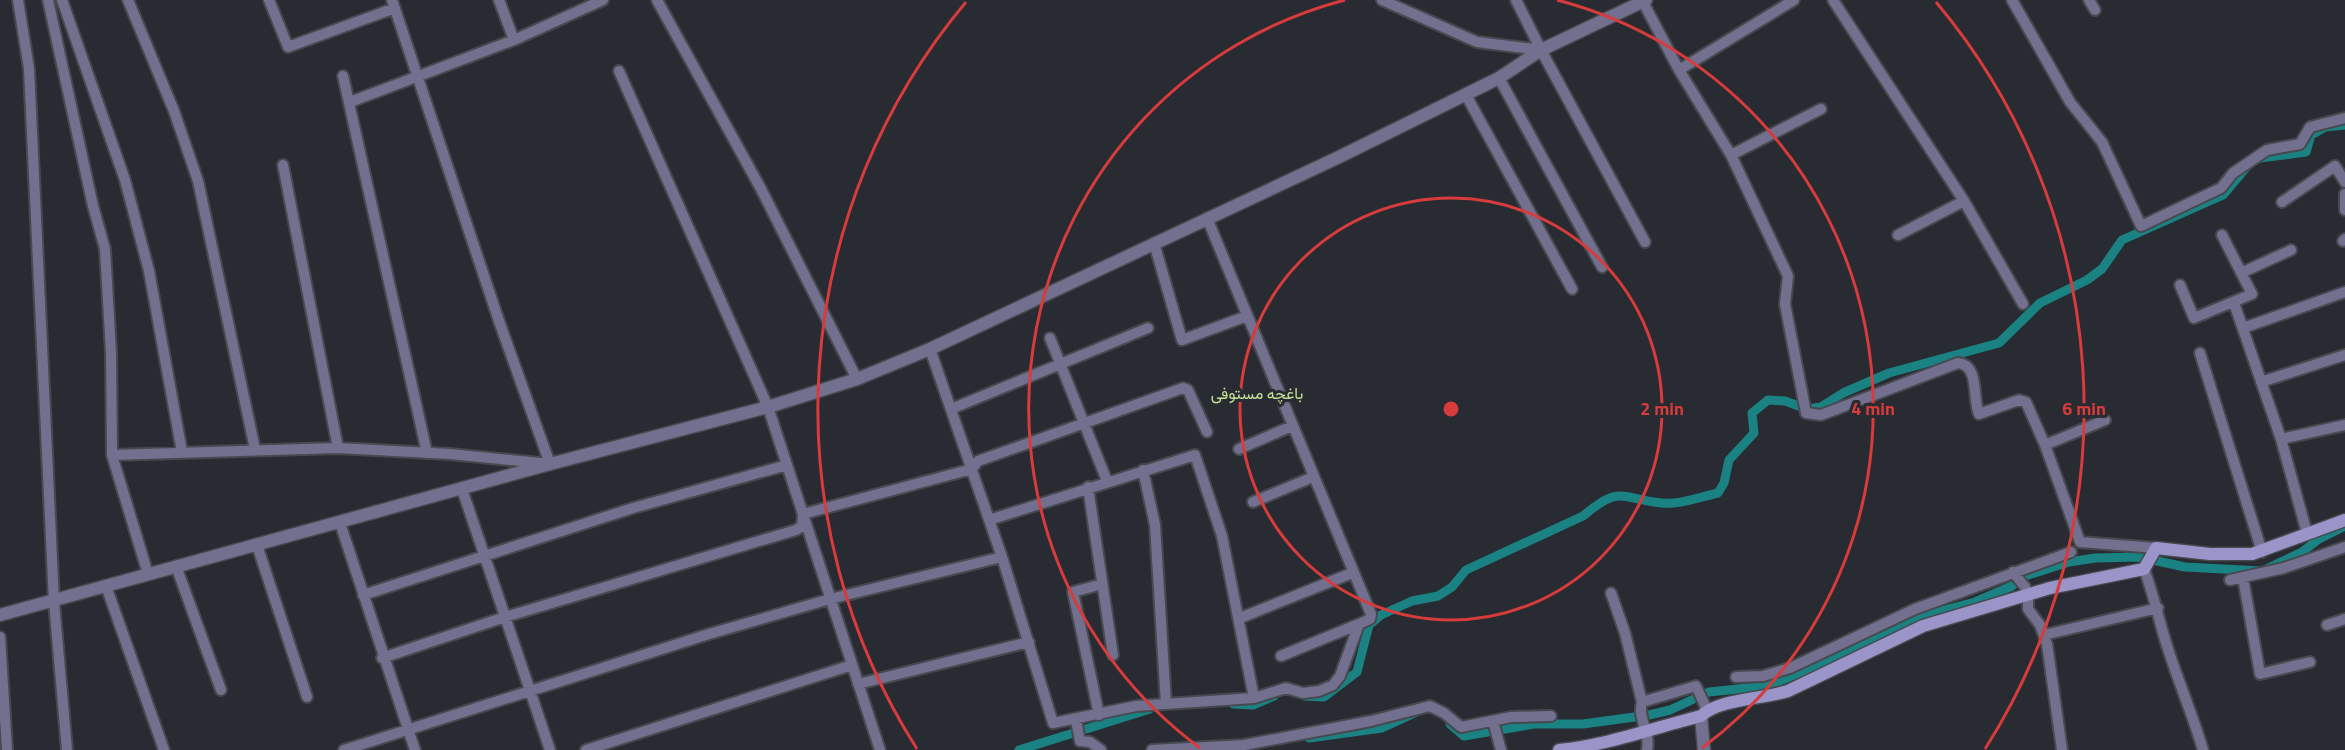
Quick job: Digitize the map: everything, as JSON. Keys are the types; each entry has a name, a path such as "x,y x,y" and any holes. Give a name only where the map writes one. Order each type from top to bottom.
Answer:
{"main road":[{"path":"1559,750 1616,741 1645,726 1788,691 1922,623 2026,591 2150,559 2262,552 2345,520"}],"street":[{"path":"18,0 29,69 54,602 67,750"},
{"path":"48,0 93,206 103,237 111,352 112,455 148,574"},
{"path":"62,0 125,180 146,259 182,452"},
{"path":"128,0 174,111 198,181 255,449"},
{"path":"269,0 288,47 394,4 420,77 480,266 550,464"},
{"path":"499,0 514,40"},
{"path":"350,102 514,40 603,0"},
{"path":"657,0 760,187 857,379"},
{"path":"1382,0 1477,42 1541,50"},
{"path":"1516,0 1645,242"},
{"path":"1679,70 1794,0"},
{"path":"1833,0 1964,201 2023,304"},
{"path":"2012,0 2070,102 2102,142 2141,226 2221,188 2233,173 2267,150 2300,144 2310,127 2345,118"},
{"path":"0,615 550,464 768,408 857,379 930,349 1337,158 1499,78 1541,50 1645,1 1679,70 1731,155 1788,276 1785,304 1806,413 1821,415 1958,363 1964,364 1972,372 1979,414 2022,399 2045,445 2080,543 2150,559 2158,609 2168,648 2190,706 2203,750"},
{"path":"619,71 768,408 880,750"},
{"path":"344,76 427,453"},
{"path":"1499,78 1602,267"},
{"path":"1466,95 1572,289"},
{"path":"1731,155 1821,109"},
{"path":"283,165 338,448"},
{"path":"2282,202 2335,166 2345,182"},
{"path":"2345,194 2345,210"},
{"path":"1898,235 1964,201"},
{"path":"1207,218 1372,617 1281,656"},
{"path":"2180,285 2194,318 2252,294 2222,235"},
{"path":"1154,243 1182,340 1247,316"},
{"path":"2241,273 2291,250"},
{"path":"2243,328 2345,292"},
{"path":"2234,303 2281,439 2307,533"},
{"path":"951,409 1148,328"},
{"path":"1050,338 1107,481"},
{"path":"930,349 990,519 1053,723 1136,706 1254,698 1273,690 1286,688 1303,693 1319,691 1333,685 1346,663 1359,624"},
{"path":"2200,353 2262,552"},
{"path":"2261,382 2345,356"},
{"path":"803,514 972,469 978,461 1186,387 1207,432"},
{"path":"2045,445 2105,420"},
{"path":"2281,439 2345,425"},
{"path":"1239,450 1292,426"},
{"path":"112,455 338,448 550,464"},
{"path":"990,519 1195,455 1222,536 1254,698"},
{"path":"363,595 633,508 787,465"},
{"path":"1143,470 1155,525 1166,704"},
{"path":"1253,502 1313,477"},
{"path":"1088,487 1113,655"},
{"path":"462,489 550,750"},
{"path":"382,658 505,617 796,530 802,526 803,514"},
{"path":"340,522 382,658 415,750"},
{"path":"257,545 307,697"},
{"path":"2230,580 2284,568 2345,547"},
{"path":"1736,677 1763,676 1790,668 1915,609 2071,552"},
{"path":"344,750 709,634 831,599 1002,557"},
{"path":"176,566 221,690"},
{"path":"1240,618 1352,573"},
{"path":"2014,574 2026,591 2028,609 2047,644 2062,750"},
{"path":"2244,578 2260,674 2310,662"},
{"path":"1099,715 1072,592 1102,584"},
{"path":"106,586 164,750"},
{"path":"1611,593 1625,633 1645,726 1647,750"},
{"path":"1915,609 1922,623"},
{"path":"2044,635 2158,609"},
{"path":"2327,625 2345,619"},
{"path":"0,637 7,750"},
{"path":"858,684 1029,642"},
{"path":"586,750 852,665"},
{"path":"1641,705 1696,686 1704,710 1704,750"},
{"path":"1152,750 1244,745 1371,721 1430,706 1444,713 1461,727 1511,717 1551,716"},
{"path":"1076,720 1080,741 1090,742 1101,750"},
{"path":"1493,721 1500,745"}],"waterway":[{"path":"1305,696 1324,697 1357,672 1369,625 1381,615 1412,601 1438,596 1452,587 1466,570 1583,516 1605,500 1620,496 1668,503 1718,493 1724,483 1729,460 1754,433 1752,413 1768,400 1785,401 1807,409 1821,407 1843,393 1889,373 1999,343 2040,303 2087,280 2102,269 2122,240 2223,195 2249,164 2260,158 2306,152 2311,135 2325,127 2345,125"},
{"path":"1450,724 1464,736 1534,724 1583,724 1649,715 1670,710 1709,692 1767,686 1821,664 1911,619 1975,602 2012,586 2025,576 2069,562 2095,558 2139,557 2185,567 2262,571 2302,552 2319,539 2345,526"},
{"path":"1233,704 1253,705 1274,696"},
{"path":"1019,750 1150,709"},
{"path":"1309,738 1382,728 1417,712"}],"district":[{"name":"باغچه مستوفی","path":"1257,393"}]}
